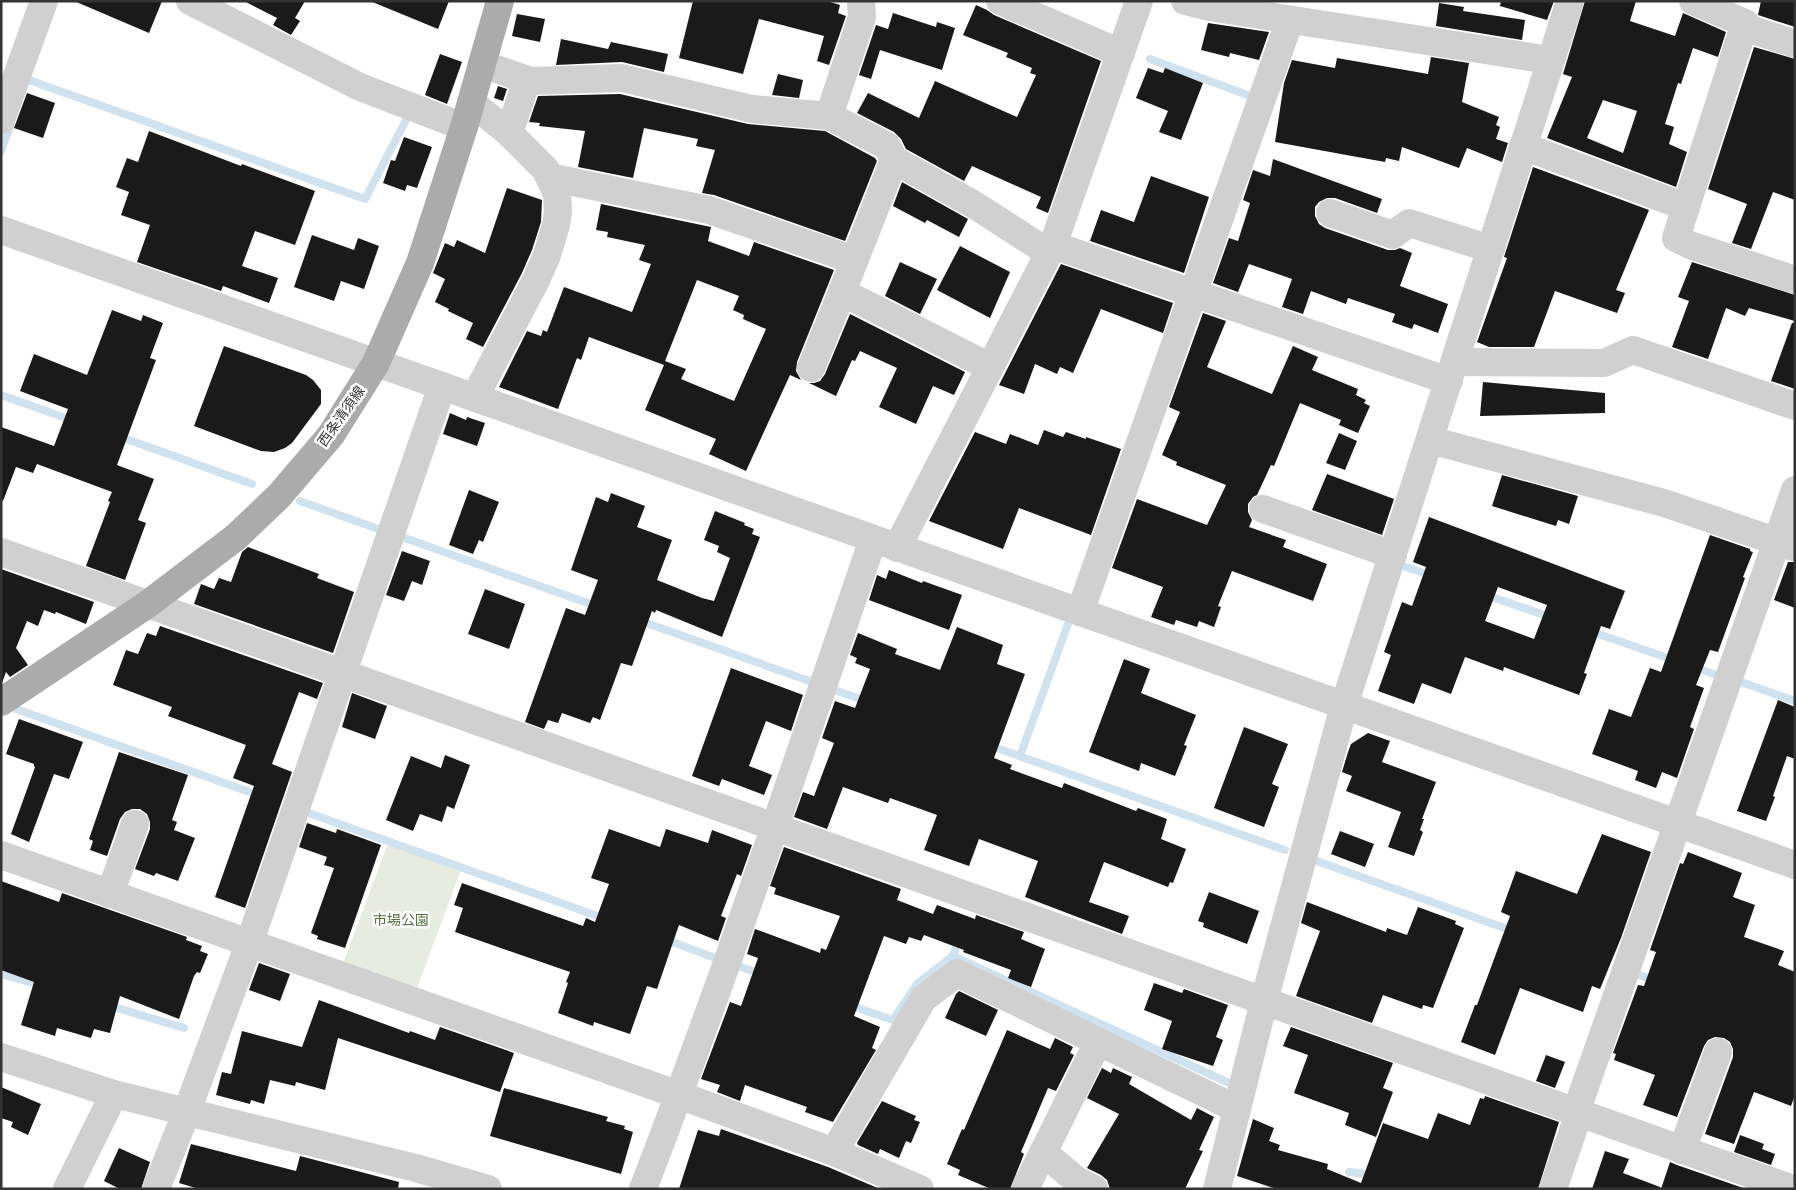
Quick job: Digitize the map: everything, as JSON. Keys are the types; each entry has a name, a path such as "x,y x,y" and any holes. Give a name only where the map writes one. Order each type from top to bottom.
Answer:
{"main road":[{"name":"西条清須線","path":"1,702 148,604 236,536 279,496 331,435 376,363 420,263 468,114 500,1"}],"street":[{"path":"1,120 44,1"},
{"path":"829,116 862,17 861,1"},
{"path":"1000,1 1121,52"},
{"path":"643,1189 679,1096 775,827 885,543 990,367 1051,249 1139,1"},
{"path":"1185,1 1209,7 1550,60"},
{"path":"1217,1189 1264,1001 1344,706 1570,1"},
{"path":"1693,1 1745,23 1676,238 1690,245 1795,280"},
{"path":"204,5 360,87 468,114 509,133 546,170 556,194 558,211 547,255 475,398"},
{"path":"1080,612 1290,20"},
{"path":"1744,27 1795,44"},
{"path":"482,64 528,80 622,78 752,108 829,116 887,146 894,160 1051,249 1452,372 1604,364 1633,350 1795,406"},
{"path":"509,133 528,80"},
{"path":"1523,146 1686,207"},
{"path":"811,368 894,160"},
{"path":"549,177 708,210 854,260"},
{"path":"1330,213 1393,235 1408,223 1491,249"},
{"path":"1,230 1795,865"},
{"path":"842,292 990,367"},
{"path":"156,1189 249,944 442,386"},
{"path":"1430,440 1664,503 1786,544"},
{"path":"1553,1189 1678,824 1786,544 1795,490"},
{"path":"1263,508 1393,555"},
{"path":"1,552 1793,1189"},
{"path":"110,894 135,824"},
{"path":"1,855 834,1152 920,1189"},
{"path":"834,1152 922,999 957,973 1237,1109"},
{"path":"1025,1189 1098,1042"},
{"path":"1682,1150 1718,1052"},
{"path":"1,1057 114,1094 187,1111 413,1178 488,1189"},
{"path":"68,1189 114,1094"},
{"path":"1043,1152 1076,1180 1094,1189"}],"green space":[{"name":"市場公園","path":"388,843 461,870 414,996 341,969"}],"building":[{"path":"74,1 162,1 149,33"},
{"path":"244,1 305,1 295,18 300,21 291,35 273,25 277,18"},
{"path":"370,1 449,1 438,29"},
{"path":"693,1 827,1 840,5 838,13 846,16 829,65 817,61 824,36 759,19 743,74 679,58"},
{"path":"1501,1 1554,1 1547,20 1500,6"},
{"path":"1585,1 1636,1 1630,21 1675,36 1683,13 1726,32 1718,57 1693,48 1681,84 1678,83 1665,124 1674,127 1669,144 1687,152 1676,187 1547,138 1572,77 1563,74","holes":["1603,100 1637,111 1623,153 1587,138"]},
{"path":"1761,1 1795,1 1795,27 1758,15"},
{"path":"1439,3 1464,7 1463,11 1525,20 1522,40 1436,26"},
{"path":"976,5 994,15 1101,61 1048,213 1036,208 1041,197 972,166 964,181 906,149 901,139 894,132 857,113 868,93 919,118 935,81 1017,117 1036,75 1030,73 1032,68 1006,57 1008,53 963,35"},
{"path":"893,13 936,27 937,22 955,28 942,70 880,50 871,79 859,75 876,25 888,29"},
{"path":"517,14 545,19 540,42 512,36"},
{"path":"1208,23 1269,32 1259,60 1230,53 1229,57 1201,50"},
{"path":"561,39 608,49 611,42 668,54 664,72 622,62 556,65"},
{"path":"1754,47 1795,59 1795,200 1773,192 1751,249 1732,243 1747,204 1708,189"},
{"path":"440,54 462,62 447,104 425,95"},
{"path":"1431,57 1469,63 1462,102 1499,117 1496,125 1500,127 1496,139 1508,143 1502,162 1467,148 1459,168 1402,147 1399,161 1386,158 1385,162 1275,142 1284,83 1292,60 1335,68 1337,58 1428,74"},
{"path":"1148,68 1163,73 1165,68 1203,83 1181,140 1159,132 1168,111 1136,98"},
{"path":"778,74 803,80 799,98 772,95"},
{"path":"498,86 507,89 503,101 494,98"},
{"path":"27,93 55,103 43,138 14,128"},
{"path":"620,94 748,124 825,131 875,158 877,161 845,241 714,195 702,193 715,150 696,146 698,139 644,128 633,178 578,167 585,131 539,126 540,123 529,122 538,96"},
{"path":"149,131 241,166 242,164 315,191 295,245 255,231 242,266 278,278 269,303 223,286 221,291 137,262 150,225 121,215 129,192 116,187 127,158 138,162"},
{"path":"404,137 432,147 417,188 407,185 405,191 383,183 391,160 395,161"},
{"path":"1273,159 1382,199 1377,213 1335,198 1327,198 1319,202 1315,207 1315,216 1319,224 1325,228 1388,250 1400,248 1412,253 1400,286 1448,304 1438,333 1414,324 1412,329 1392,322 1395,314 1348,298 1346,304 1311,291 1303,314 1282,307 1292,279 1249,264 1238,292 1213,283 1229,238 1238,241 1250,203 1243,200 1253,170 1270,176"},
{"path":"1533,167 1649,210 1616,290 1625,293 1617,313 1555,291 1534,347 1489,347 1477,342 1507,258 1504,257"},
{"path":"1151,176 1209,197 1184,273 1090,241 1101,210 1134,222"},
{"path":"902,182 968,219 959,237 927,220 925,223 893,206"},
{"path":"507,188 542,200 541,222 522,273 483,347 466,339 473,323 448,311 449,309 435,302 445,279 433,273 445,243 454,247 457,240 485,253"},
{"path":"601,204 711,227 708,241 749,256 754,242 834,270 797,362 796,371 801,380 790,375 746,471 709,454 716,439 645,410 664,365 589,337 581,360 577,358 558,409 499,387 527,331 541,336 543,330 547,332 564,287 632,312 651,264 639,260 645,245 607,237 608,232 596,230","holes":["697,280 739,296 733,310 744,315 743,319 766,329 734,401 681,379 686,369 665,361"]},
{"path":"312,235 354,250 358,238 379,246 364,289 341,281 334,301 294,287"},
{"path":"960,246 1010,272 990,318 937,290"},
{"path":"900,262 937,279 920,314 885,296"},
{"path":"1692,262 1795,295 1795,321 1749,308 1745,316 1726,308 1708,359 1672,347 1689,301 1678,297"},
{"path":"1061,264 1173,303 1163,333 1101,309 1073,373 1060,367 1057,374 1035,364 1024,394 999,385"},
{"path":"112,310 141,321 143,315 163,323 150,358 156,360 117,465 154,479 138,520 146,523 125,580 86,566 112,492 37,464 33,473 16,467 3,501 1,500 1,427 54,446 68,409 20,391 34,354 87,375"},
{"path":"1203,313 1226,321 1207,367 1272,394 1293,346 1318,357 1312,370 1358,389 1356,395 1366,400 1364,403 1370,406 1358,433 1339,425 1341,420 1300,403 1274,466 1271,465 1257,495 1248,504 1248,512 1252,520 1249,527 1286,540 1283,547 1327,564 1313,601 1232,571 1218,606 1221,607 1214,627 1199,621 1197,627 1176,620 1174,625 1151,617 1163,587 1112,568 1137,499 1207,525 1226,485 1176,465 1177,462 1162,455 1180,412 1169,407"},
{"path":"850,314 965,372 954,395 933,386 916,424 879,407 897,368 860,351 855,361 852,360 836,396 809,383 820,381 825,374"},
{"path":"1792,323 1795,323 1795,389 1771,381"},
{"path":"224,346 306,375 321,390 321,404 292,443 285,448 274,452 261,451 194,426"},
{"path":"1483,382 1605,393 1605,413 1480,416"},
{"path":"450,413 466,420 467,417 485,423 477,446 443,434"},
{"path":"1044,430 1063,437 1066,432 1121,449 1091,535 1019,508 1003,549 929,521 975,432 1006,444 1010,434 1038,445"},
{"path":"1339,433 1357,441 1345,470 1326,463"},
{"path":"1327,474 1394,499 1382,535 1312,510"},
{"path":"1502,475 1578,496 1569,524 1558,520 1556,526 1492,506"},
{"path":"469,490 499,502 483,542 479,540 473,554 449,545"},
{"path":"611,493 645,506 637,527 672,540 657,580 702,598 714,601 730,558 717,552 719,546 704,540 715,511 745,523 744,525 754,529 752,534 760,537 722,637 656,610 655,613 652,611 632,666 621,663 600,720 593,717 590,723 562,713 558,723 548,720 544,729 525,722 566,608 585,615 598,580 571,570 596,497 608,502"},
{"path":"1429,517 1625,591 1610,629 1601,626 1584,673 1587,674 1579,695 1504,667 1503,671 1465,657 1451,694 1422,683 1414,704 1378,691 1391,655 1384,652 1402,602 1412,606 1426,567 1413,562","holes":["1498,587 1547,605 1534,639 1485,621"]},
{"path":"1710,535 1750,549 1753,552 1718,652 1710,650 1696,685 1704,688 1690,727 1694,729 1677,778 1662,772 1656,788 1635,780 1638,771 1592,754 1609,709 1631,717 1650,668 1661,672"},
{"path":"248,547 319,574 317,578 354,592 333,653 194,604 201,584 214,589 219,578 231,582 242,552"},
{"path":"402,551 430,561 422,585 412,581 404,601 386,595"},
{"path":"1788,562 1795,562 1795,608 1774,600"},
{"path":"1,569 94,602 86,624 56,612 55,614 44,610 38,626 27,621 16,648 28,665 10,677 6,672 2,683"},
{"path":"889,570 922,583 923,581 962,595 949,630 869,600 877,575 886,579"},
{"path":"485,589 525,604 509,649 468,634"},
{"path":"160,626 323,683 317,699 299,692 272,764 292,772 245,908 215,897 254,786 233,778 246,745 168,716 172,707 113,685 126,650 138,654 147,633 156,636"},
{"path":"957,627 1003,645 997,664 1025,674 994,758 1012,765 1010,769 1062,788 1064,783 1136,811 1138,808 1167,819 1161,839 1186,849 1173,883 1170,882 1168,887 1104,862 1089,902 1129,916 1122,934 1025,897 1038,861 979,839 969,866 924,850 937,815 890,798 888,803 843,787 827,829 794,817 803,792 814,796 834,743 822,738 835,701 855,708 870,669 855,663 857,658 850,655 858,633 897,649 895,654 940,670"},
{"path":"1124,659 1150,669 1141,693 1196,715 1184,745 1187,746 1175,776 1141,763 1139,771 1089,752"},
{"path":"731,668 803,695 791,731 766,721 749,766 772,775 764,795 722,779 719,786 692,776"},
{"path":"352,693 387,706 375,739 342,727"},
{"path":"1778,700 1795,707 1795,759 1787,756 1766,821 1737,811"},
{"path":"19,719 83,742 69,779 54,774 29,842 11,834 35,767 34,764 6,754"},
{"path":"1244,727 1288,744 1272,784 1279,787 1264,827 1214,808"},
{"path":"1368,733 1390,741 1382,762 1436,782 1422,819 1424,819 1420,830 1423,832 1414,856 1388,847 1401,812 1346,791 1352,776 1342,772 1351,744"},
{"path":"119,752 188,775 172,820 177,822 174,830 195,838 178,881 156,873 154,876 135,869 150,829 147,814 140,809 132,809 125,812 120,819 107,856 90,850 93,841 89,839"},
{"path":"445,755 470,765 454,809 447,806 442,822 420,814 413,831 386,820 411,756 441,768"},
{"path":"307,823 336,833 337,829 381,845 345,948 317,939 318,936 311,933 334,868 324,865 327,857 299,847"},
{"path":"609,829 660,847 666,829 708,843 712,830 752,845 741,876 737,874 721,916 726,918 718,941 679,925 657,989 647,986 630,1034 594,1022 593,1026 558,1013 570,972 455,932 463,908 454,905 462,883 583,926 586,918 595,922 609,884 591,878"},
{"path":"1340,831 1374,844 1365,867 1331,854"},
{"path":"1602,834 1651,852 1621,938 1600,989 1592,986 1583,1012 1520,988 1495,1055 1461,1042 1475,1005 1477,1005 1510,916 1501,912 1516,871 1577,894"},
{"path":"784,847 901,889 897,900 933,914 937,905 975,919 976,915 1024,932 1021,939 1045,949 1031,987 1008,978 1011,970 924,935 921,941 909,937 906,944 884,936 854,1016 880,1027 872,1048 876,1050 833,1122 805,1112 807,1107 745,1085 740,1101 717,1092 720,1085 701,1079 730,1002 741,1006 758,958 747,954 755,929 820,953 821,948 826,950 840,916 774,894 776,888 770,886"},
{"path":"1688,852 1742,873 1733,897 1755,905 1744,937 1784,951 1778,965 1795,972 1795,1095 1791,1106 1754,1092 1734,1144 1705,1134 1733,1057 1733,1049 1730,1042 1724,1038 1715,1037 1708,1040 1677,1117 1643,1105 1655,1075 1614,1060 1616,1054 1613,1053 1638,985 1644,986 1656,952 1650,950 1680,863 1683,864"},
{"path":"1,881 59,902 62,893 187,937 186,940 202,946 200,951 208,954 200,973 197,972 194,976 179,1019 120,996 110,1033 94,1029 91,1038 57,1028 55,1036 21,1025 34,982 1,970"},
{"path":"1209,892 1259,911 1247,944 1203,927 1204,923 1198,921"},
{"path":"1307,902 1386,932 1387,928 1407,935 1418,907 1456,921 1455,924 1464,928 1433,1008 1423,1005 1422,1009 1383,995 1372,1023 1296,996 1320,931 1301,923"},
{"path":"259,963 290,974 280,1001 249,990"},
{"path":"1154,983 1182,993 1184,989 1228,1005 1216,1037 1223,1040 1213,1066 1162,1049 1172,1021 1144,1010"},
{"path":"959,991 998,1010 986,1036 945,1018"},
{"path":"319,1000 409,1033 410,1031 435,1040 440,1027 514,1053 500,1092 338,1038 325,1090 296,1082 295,1086 270,1080 264,1104 251,1100 250,1104 216,1095 222,1072 231,1074 242,1031 302,1047"},
{"path":"1291,1027 1393,1063 1383,1088 1393,1092 1376,1137 1345,1125 1349,1113 1294,1093 1308,1055 1283,1046"},
{"path":"1007,1030 1050,1049 1055,1038 1073,1047 1070,1053 1074,1055 1056,1091 1048,1088 1021,1152 1024,1154 1010,1189 991,1189 958,1175 960,1170 947,1164 962,1129 964,1130"},
{"path":"1546,1055 1565,1062 1555,1088 1536,1081"},
{"path":"1102,1068 1111,1073 1113,1068 1132,1077 1129,1084 1191,1120 1197,1108 1214,1117 1199,1150 1203,1151 1185,1189 1110,1189 1107,1180 1087,1168 1119,1114 1087,1098"},
{"path":"1,1087 41,1104 28,1135 11,1127 13,1122 1,1118"},
{"path":"504,1088 608,1117 606,1121 625,1126 624,1129 633,1132 621,1174 490,1136"},
{"path":"1485,1096 1559,1122 1538,1189 1277,1189 1237,1176 1253,1119 1274,1128 1269,1141 1280,1145 1278,1150 1328,1164 1327,1169 1361,1183 1383,1123 1428,1139 1438,1113 1470,1125 1480,1098 1484,1099"},
{"path":"882,1101 916,1116 914,1120 920,1122 911,1143 906,1141 899,1158 880,1149 878,1154 857,1143"},
{"path":"721,1129 828,1167 880,1189 679,1189 698,1130 719,1136"},
{"path":"1740,1135 1764,1144 1762,1149 1775,1154 1771,1165 1734,1152"},
{"path":"191,1144 296,1171 300,1156 399,1182 398,1189 199,1189 179,1183"},
{"path":"119,1148 150,1162 141,1189 120,1189 104,1181"},
{"path":"1605,1151 1629,1159 1623,1173 1660,1187 1660,1189 1592,1189"},
{"path":"1670,1162 1677,1165 1746,1189 1661,1189"}],"waterway":[{"path":"1150,59 1253,97 1252,101"},
{"path":"23,78 365,199 406,120"},
{"path":"1,151 11,124"},
{"path":"1,395 74,421"},
{"path":"118,436 252,484"},
{"path":"300,501 384,531"},
{"path":"399,536 599,607"},
{"path":"1406,567 1433,576"},
{"path":"1486,595 1553,618"},
{"path":"638,620 815,683"},
{"path":"1020,756 1068,624"},
{"path":"1590,631 1676,661"},
{"path":"1694,667 1719,676"},
{"path":"1741,682 1795,701"},
{"path":"829,688 866,701"},
{"path":"16,709 261,796"},
{"path":"988,745 1285,850"},
{"path":"303,811 606,919"},
{"path":"1311,859 1513,931"},
{"path":"959,938 953,956 1227,1082"},
{"path":"664,939 718,959"},
{"path":"849,1005 893,1020 917,984 953,956"},
{"path":"736,965 763,975"},
{"path":"1632,978 1634,973 1656,981"},
{"path":"1,974 43,986"},
{"path":"107,1005 184,1028"},
{"path":"1349,1172 1372,1175"}]}
